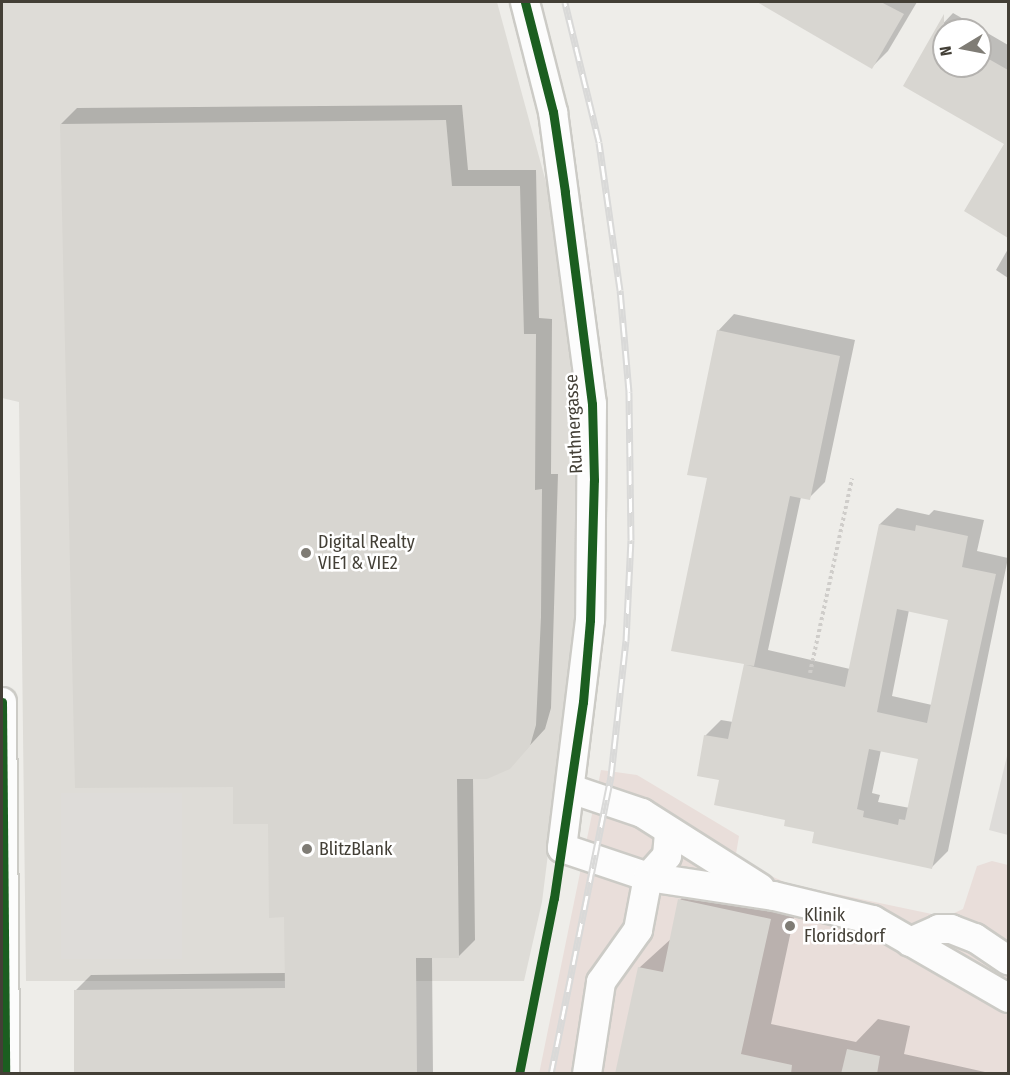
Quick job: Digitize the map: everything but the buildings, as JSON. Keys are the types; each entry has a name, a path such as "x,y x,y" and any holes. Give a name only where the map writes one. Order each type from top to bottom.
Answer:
{"street":[{"name":"Ruthnergasse","path":"525,2 553,112 592,405 590,620 562,848 648,877"},
{"path":"2,702 5,1074"},
{"path":"571,789 642,813 774,896"},
{"path":"587,1074 601,982 638,930 648,877 667,856 669,831"},
{"path":"648,877 774,896 873,920 1008,998"},
{"path":"910,942 939,929 951,929 975,938 1008,960"}],"path":[{"path":"810,673 852,477"}],"shaded area":[{"name":"Digital Realty VIE1 & VIE2","path":"2,2 497,2 547,186 576,408 577,621 542,902 524,981 26,981 19,402 2,398"},
{"path":"2,139 9,139 10,190 2,191"},
{"path":"1008,752 1008,835 989,830"},
{"name":"Klinik Floridsdorf","path":"601,770 637,775 739,836 735,860 789,884 946,917 963,909 977,866 992,861 1008,865 1008,1073 539,1074"},
{"path":"61,793 182,793 182,959 61,959"}],"railway":[{"path":"551,1074 611,776 626,641 631,540 629,392 620,290 599,142 565,2"}],"cycle path":[{"path":"519,1074 554,898 583,702 590,620 594,480 592,404 565,192 553,112 525,2"},
{"path":"2,702 5,1074"}],"place":[{"name":"Digital Realty VIE1 & VIE2","path":"306,553"},
{"name":"BlitzBlank","path":"307,849"},
{"name":"Klinik Floridsdorf","path":"790,926"}]}
